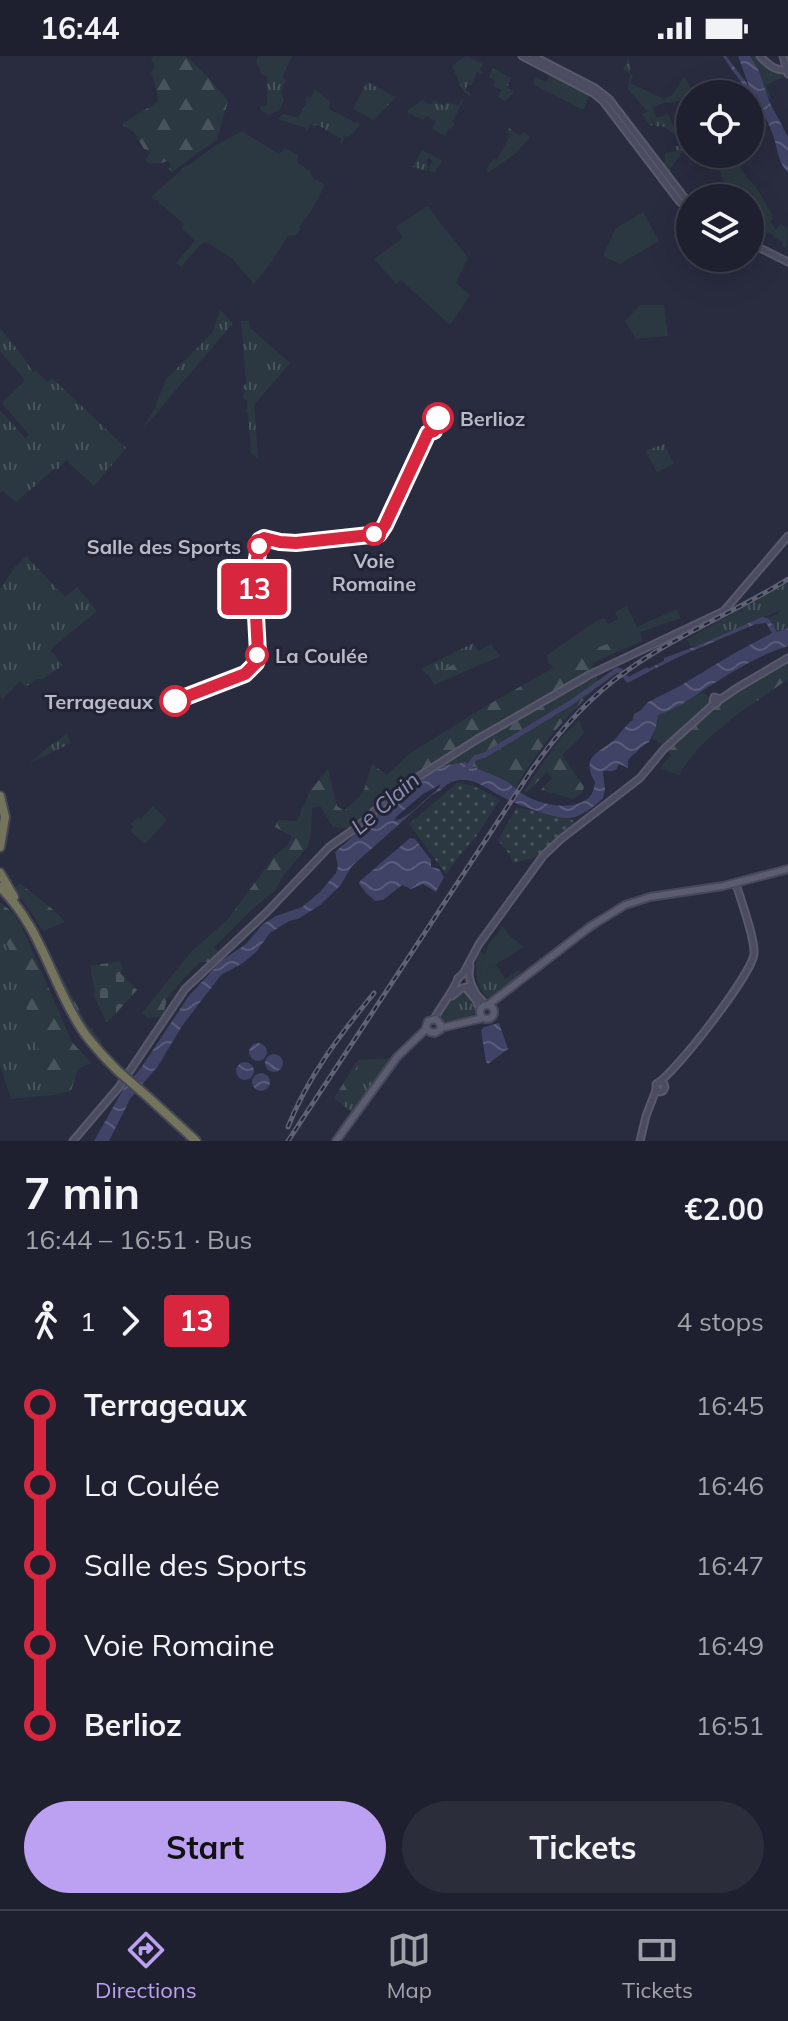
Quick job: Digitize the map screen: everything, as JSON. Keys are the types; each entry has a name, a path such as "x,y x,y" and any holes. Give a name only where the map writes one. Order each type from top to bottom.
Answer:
{"highway":[{"path":"0,847 5,817 4,796"},
{"path":"0,873 37,935 79,1025 117,1072"},
{"path":"0,890 21,911 37,935"},
{"path":"0,890 20,914 76,1028 89,1045 193,1141"}],"main road":[{"path":"522,56 606,97 676,190"},
{"path":"533,56 594,92 608,105 676,197"},
{"path":"760,56 781,71 788,71 786,58"},
{"path":"764,250 788,262"},
{"path":"73,1141 119,1087 191,983 267,912 332,845 407,784 476,740 589,675 721,614 788,536"},
{"path":"428,1030 437,1033 442,1003 464,986 474,954 521,885 551,848 640,778 664,749 716,700 788,658"},
{"path":"485,1010 602,918 634,902 661,894 735,886 788,871"},
{"path":"338,1141 402,1055 428,1030 428,1021 460,1022 485,1010 619,912 651,900 735,886 788,871"},
{"path":"640,1141 646,1116 657,1092 664,1090 663,1084 670,1073 700,1038 752,961 753,944 735,886"},
{"path":"466,975 458,978 476,994 485,1010"}],"green space":[{"path":"186,56 228,101 217,140 172,172 169,161 154,164 145,161 151,151 144,149 134,132 123,123 158,102 151,72 155,67 151,58"},
{"path":"258,56 292,56 282,78 286,80 281,92 284,100 279,110 268,115 260,109 260,106 267,105 267,76 262,75 256,62"},
{"path":"466,56 483,64 479,70 482,74 477,72 465,90 470,97 464,92 452,66"},
{"path":"750,56 758,56 785,76 766,85 771,98 768,99 759,71"},
{"path":"629,57 630,74 623,69"},
{"path":"492,68 511,78 507,88 514,92 505,101 498,97 502,90 493,86 495,81 489,77"},
{"path":"551,73 590,94 583,110 533,84 536,77 546,82"},
{"path":"630,74 633,76 630,83 664,99 665,102 652,108 657,118 668,114 676,138 661,125 656,127 649,112 651,127 642,114 648,112 628,89"},
{"path":"367,82 396,97 374,120 353,109"},
{"path":"315,89 330,102 329,109 360,125 349,137 345,136 342,144 342,139 316,124 314,128 311,123 306,132 306,128 278,119 283,114 298,118 307,96 311,98"},
{"path":"676,89 676,102 665,102 664,99"},
{"path":"462,99 452,122 455,124 445,136 432,129 436,121 426,116 423,120 409,115 407,111 422,100 431,105 434,100 444,106 447,102 458,106"},
{"path":"509,128 520,136 524,132 530,137 515,154 489,172 489,163 497,160 511,134 507,132"},
{"path":"242,131 279,154 285,148 298,155 297,162 325,185 296,235 288,236 254,284 232,258 206,242 197,242 181,228 184,224 161,204 182,170 216,145"},
{"path":"422,150 442,160 436,173 429,171 433,162 430,158 426,160 427,171 413,167"},
{"path":"676,151 676,161 670,169 673,179 664,167 665,153"},
{"path":"187,165 273,260 254,284 232,258 206,242 181,267 176,263 195,241 188,227 152,196"},
{"path":"718,168 741,168 753,184 725,184"},
{"path":"764,200 772,214 770,221 775,230 780,224 788,228 787,248 764,231"},
{"path":"426,207 468,258 456,283 470,295 450,325 401,280 396,284 374,259 403,238 396,227"},
{"path":"643,212 659,241 620,264 604,257 616,228"},
{"path":"640,305 664,305 668,336 636,339 625,321"},
{"path":"220,310 233,323 142,430 166,379 213,332"},
{"path":"241,321 249,321 249,327 290,363 254,405 258,459 251,452 248,413 245,411 247,401 242,397 246,391 242,388 246,383"},
{"path":"0,328 33,372 36,371 47,382 52,378 126,448 94,486 66,460 16,502 3,491 0,493 0,410 25,438 29,435 2,403 25,380 0,351"},
{"path":"664,444 674,464 657,472 645,451"},
{"path":"26,556 65,597 77,587 97,611 50,650 63,665 26,687 20,681 3,699 0,697 0,589"},
{"path":"788,583 788,628 777,632 768,618 780,610 691,647 687,639"},
{"path":"627,606 637,627 676,609 681,618 601,646 554,668 548,663 547,655 596,621 604,618 608,624 618,619 615,612"},
{"path":"640,632 642,641 592,663 599,685 553,734 515,789 510,783 478,768 450,764 417,783 366,827 348,837 348,828 333,827 320,806 312,808 308,846 275,890 214,947 221,954 208,962 200,962 185,977 167,998 163,1017 148,1018 142,1013 191,952 228,919 276,854 288,845 292,836 275,827 278,820 297,821 310,791 328,769 337,806 344,811 363,793 372,764 387,775 409,754 562,663"},
{"path":"473,643 478,651 430,677 421,669"},
{"path":"491,644 500,656 434,685 430,677"},
{"path":"788,662 788,679 714,733 679,775 660,768 671,755 667,750 727,697"},
{"path":"703,692 711,698 708,707 664,746 652,738 658,715"},
{"path":"579,720 584,733 562,755 584,787 582,793 573,799 541,790 552,778 547,772 527,792 524,791 558,741"},
{"path":"67,734 71,743 29,764 48,747"},
{"path":"457,783 474,786 500,800 446,874 409,824"},
{"path":"153,806 167,820 145,844 130,831 134,827 131,824 138,817 141,819"},
{"path":"517,807 573,820 576,825 534,858 513,863 498,840"},
{"path":"21,884 65,922 43,931 14,887"},
{"path":"0,902 12,912 22,927 72,1042 91,1063 78,1069 71,1091 52,1095 8,946 0,937"},
{"path":"503,926 524,947 482,973 488,945"},
{"path":"0,937 8,946 52,1095 11,1099 0,1065"},
{"path":"45,944 84,1019 101,1041 101,1049 76,1011"},
{"path":"479,951 485,954 481,973 496,965 505,979 519,970 521,975 488,999 480,988 477,976"},
{"path":"120,961 123,968 120,973 137,990 108,1022 93,994 90,966"},
{"path":"462,990 467,991 478,1009 477,1013 455,1021 442,1021 440,1017 447,1005"},
{"path":"394,1058 353,1113 339,1102 357,1076 358,1060"},
{"path":"358,1060 357,1076 339,1102 334,1098"}],"water":[{"path":"723,56 744,80 740,80"},
{"path":"738,56 750,56 762,80 747,80"},
{"path":"764,86 788,137 788,173 780,161 764,116"},
{"name":"Le Clain","path":"762,617 768,618 777,632 788,628 788,646 747,664 684,703 658,715 649,742 628,760 628,768 619,764 616,770 603,771 603,798 580,815 564,818 545,814 469,780 454,781 432,795 352,866 340,886 320,905 270,933 256,952 221,975 182,1026 158,1066 130,1099 109,1141 94,1141 124,1088 188,997 221,961 246,944 263,924 302,907 320,892 336,873 335,852 399,796 442,767 465,762 506,781 539,802 566,806 582,802 590,796 595,785 590,761 633,720 634,714 648,702 772,633 766,623 756,624 648,672 664,658","holes":["441,784 411,812 394,821 423,794"]},
{"path":"410,838 415,839 431,860 431,867 439,869 444,877 436,892 423,884 411,889 402,885 383,900 375,901 359,884 360,881"},
{"path":"499,1023 508,1049 488,1064 481,1030"},
{"path":"254,1043 262,1043 267,1052 265,1059 254,1061 249,1056 249,1048"},
{"path":"270,1054 278,1054 283,1063 281,1070 270,1072 265,1067 265,1059"},
{"path":"241,1062 249,1062 254,1071 252,1078 241,1080 236,1075 236,1067"},
{"path":"257,1073 265,1073 270,1082 268,1089 257,1091 252,1086 252,1078"}],"waterway":[{"path":"466,769 475,758 485,755 572,702 617,670 628,680 647,670"}],"railway":[{"path":"288,1141 531,771 563,729 600,692 647,657 788,579"},
{"path":"288,1127 315,1073 374,993"}],"bus line":[{"name":"13","path":"175,701 245,674 256,663 254,578 260,540 296,543 379,534 438,418"}],"place":[{"name":"Berlioz","path":"438,418"},
{"name":"Voie Romaine","path":"374,534"},
{"name":"Salle des Sports","path":"259,546"},
{"name":"La Coulée","path":"257,655"},
{"name":"Terrageaux","path":"175,701"}]}
